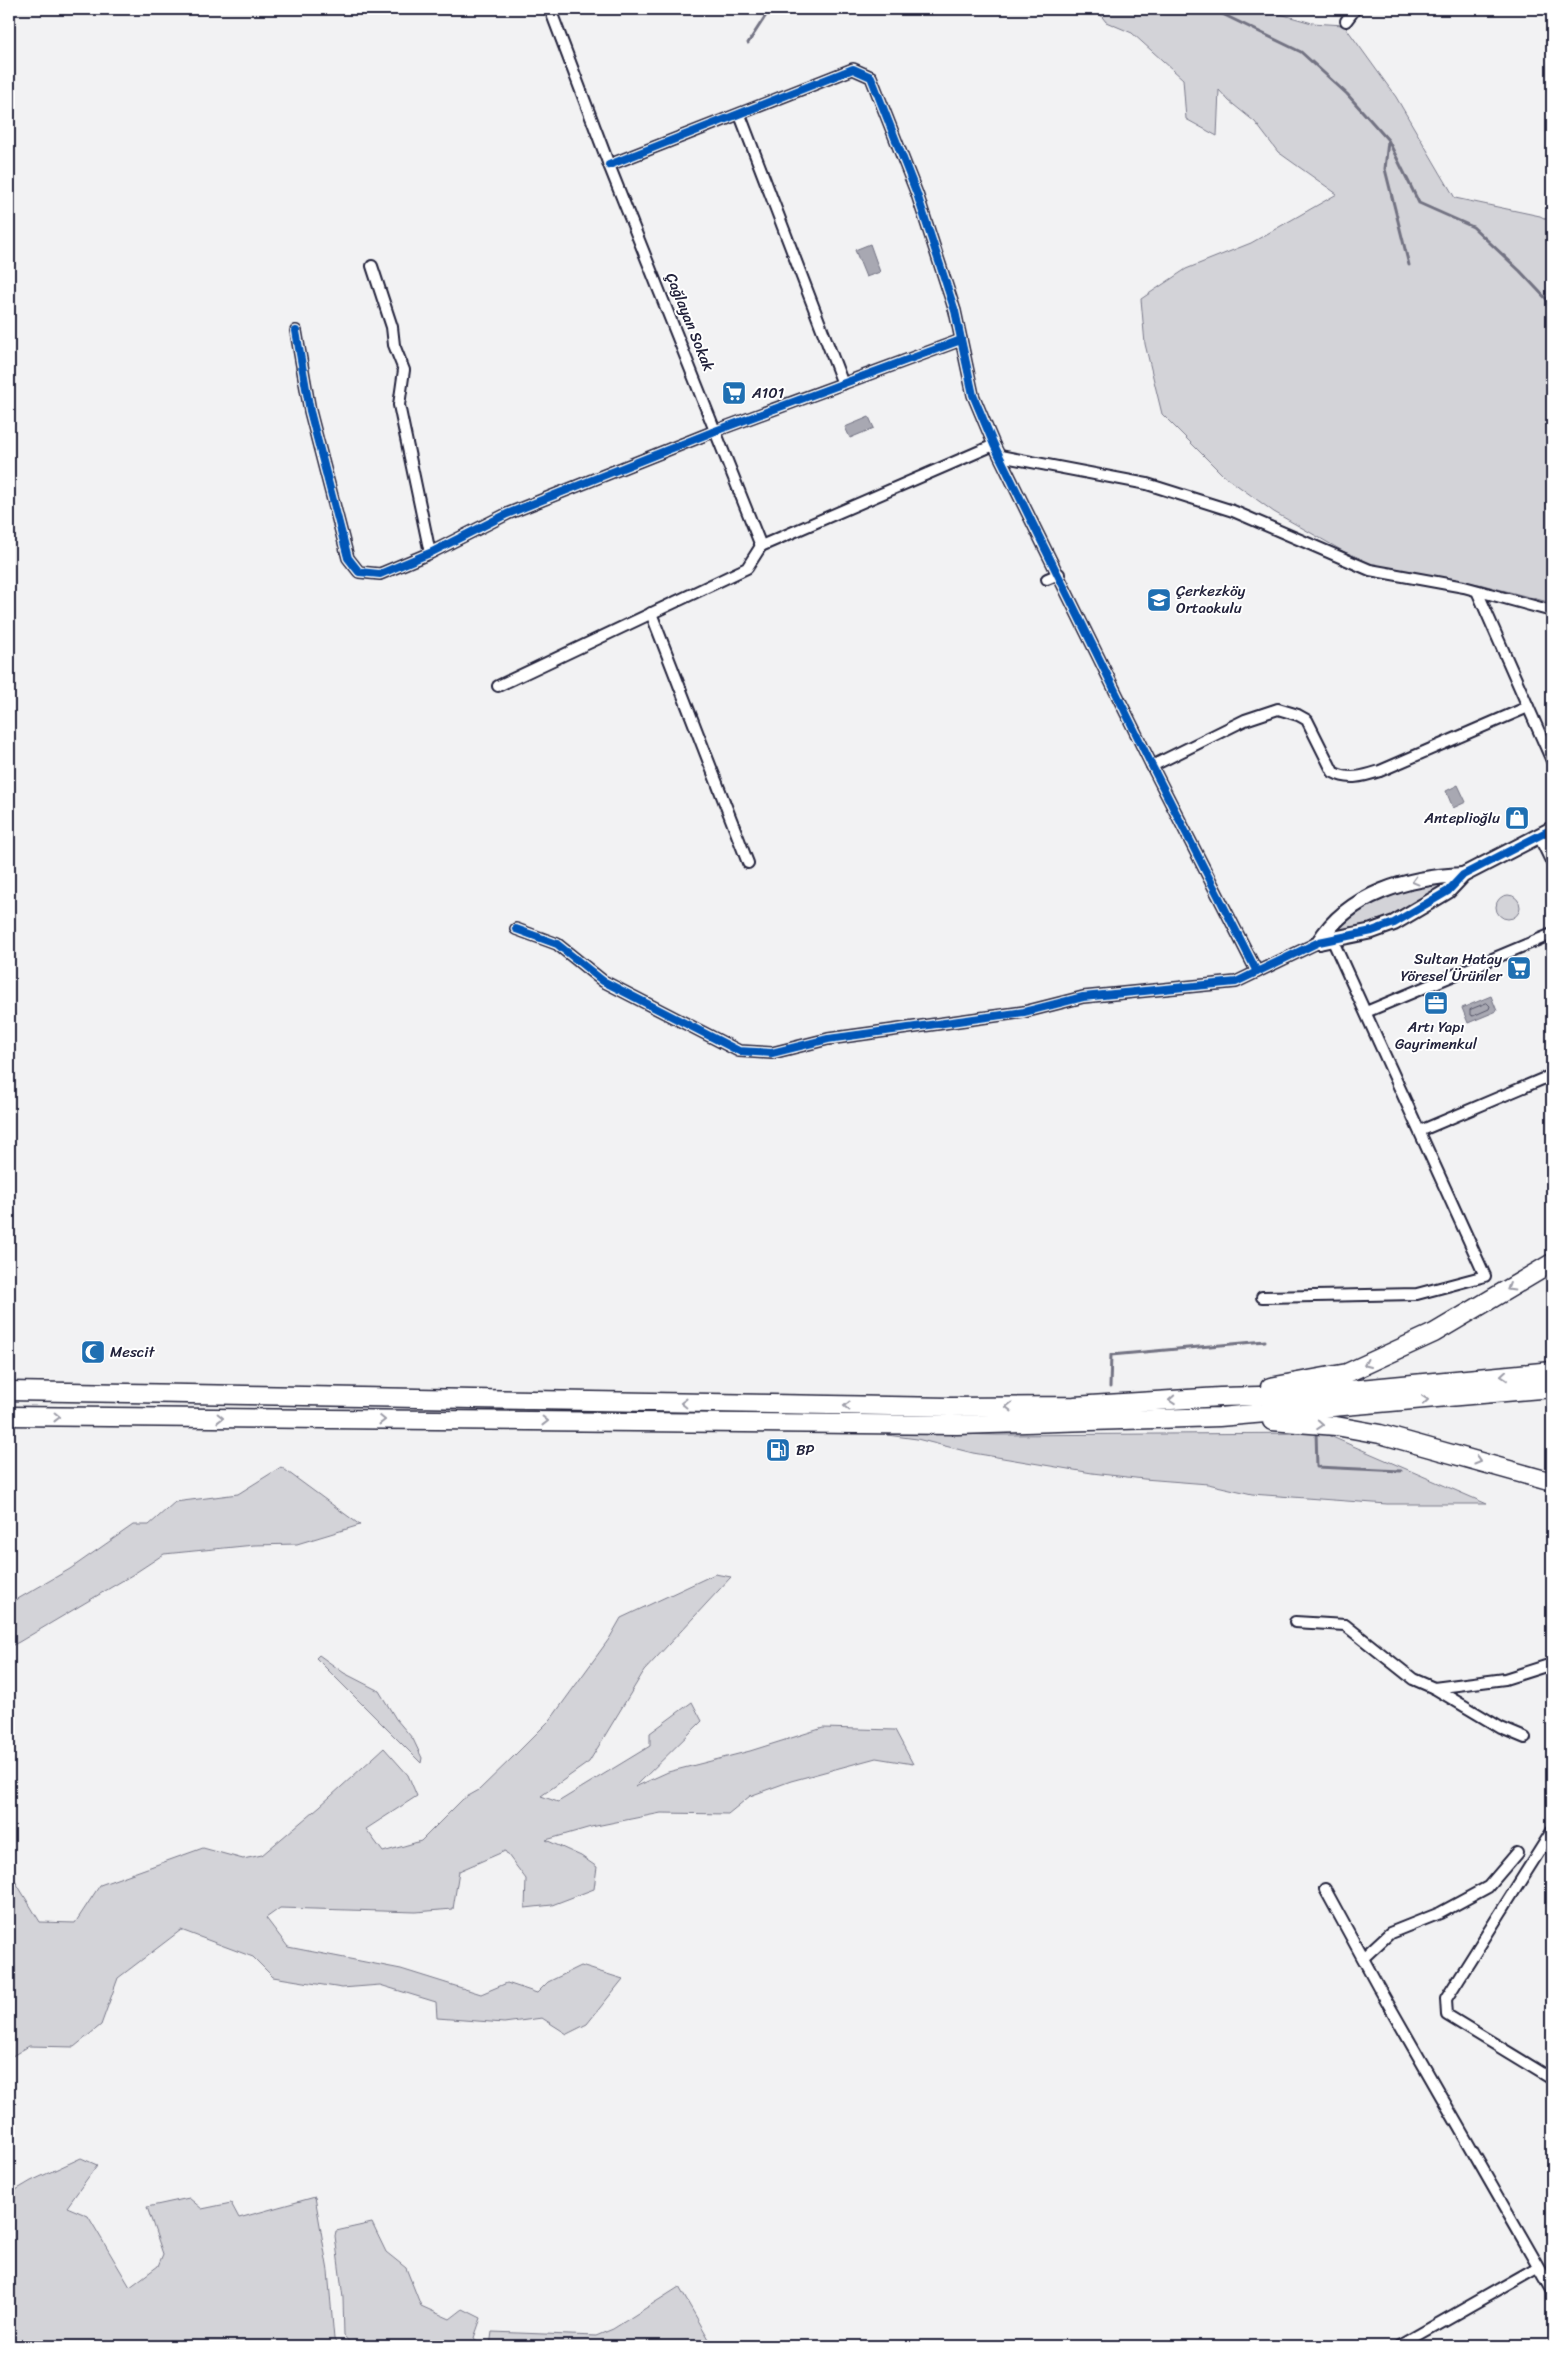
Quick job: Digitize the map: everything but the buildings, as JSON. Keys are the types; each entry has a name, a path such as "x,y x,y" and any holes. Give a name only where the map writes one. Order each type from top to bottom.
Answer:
{"highway":[{"path":"1220,1397 1347,1373 1434,1333 1552,1263"},
{"path":"9,1391 948,1408 1074,1406 1220,1397 1296,1395 1552,1371"},
{"path":"9,1416 957,1425 1219,1417 1552,1388"},
{"path":"1219,1417 1336,1426 1380,1434 1552,1482"}],"street":[{"name":"Çağlayan Sokak","path":"550,9 609,165 761,546"},
{"path":"1346,21 1355,9"},
{"path":"609,165 854,69 871,77 917,194 954,311 974,395 994,445 1152,766 1257,972"},
{"path":"740,115 843,384"},
{"path":"372,266 392,327 394,345 404,370 400,405 430,553"},
{"path":"296,331 310,411 348,558 359,572 380,574 430,553 506,514 715,431 961,340"},
{"path":"498,686 747,568 761,546 994,445"},
{"path":"1000,456 1147,484 1234,511 1370,570 1477,592 1552,611"},
{"path":"1047,579 1058,574"},
{"path":"1477,592 1552,761"},
{"path":"652,613 748,863"},
{"path":"1152,766 1245,720 1278,709 1307,720 1332,772 1340,776 1360,777 1380,771 1528,707"},
{"path":"516,929 557,944 603,981 739,1051 772,1053 828,1040 1024,1012 1082,997 1236,982 1326,940 1372,931 1394,923 1448,891 1463,875 1552,829"},
{"path":"1539,836 1552,864"},
{"path":"1262,1297 1417,1294 1485,1276 1366,1012 1326,940 1326,931 1371,894 1418,880 1463,875"},
{"path":"1366,1012 1552,934"},
{"path":"1420,1131 1552,1075"},
{"path":"1296,1622 1345,1625 1413,1679 1434,1688 1501,1728 1526,1738"},
{"path":"1434,1688 1505,1679 1552,1664"},
{"path":"1552,1831 1446,1999 1447,2016 1552,2079"},
{"path":"1362,1958 1390,1933 1440,1914 1488,1887 1517,1853"},
{"path":"1325,1889 1362,1958 1552,2290"},
{"path":"1399,2346 1538,2267"}],"shaded area":[{"path":"1096,9 1262,9 1312,23 1344,25 1396,97 1455,198 1540,216 1552,222 1552,603 1479,584 1371,567 1274,512 1223,475 1162,414 1145,344 1141,299 1186,269 1251,243 1337,194 1278,152 1255,122 1229,101 1219,90 1217,136 1186,119 1183,79 1132,33 1106,22"},
{"path":"1454,880 1386,923 1326,935 1377,895"},
{"path":"1508,895 1516,899 1520,907 1516,915 1508,919 1500,915 1496,907 1500,899"},
{"path":"919,1433 997,1435 1323,1433 1487,1504 1387,1504 1252,1494 1208,1484 1092,1473 973,1453 917,1439 887,1435"},
{"path":"281,1467 360,1525 297,1544 254,1545 164,1554 132,1575 9,1647 9,1604 70,1569 133,1525 149,1525 175,1502 238,1494"},
{"path":"715,1574 731,1577 644,1671 589,1762 541,1796 558,1802 650,1746 650,1733 692,1702 702,1721 635,1787 668,1772 750,1751 823,1728 895,1730 913,1764 876,1758 791,1781 750,1796 728,1814 661,1813 591,1827 546,1840 581,1856 597,1867 594,1889 552,1905 525,1908 526,1879 505,1851 459,1871 453,1909 416,1912 280,1908 266,1918 288,1947 401,1969 481,1994 507,1983 537,1993 548,1982 581,1966 623,1979 587,2024 567,2034 542,2018 504,2023 437,2018 436,2002 380,1985 342,1988 273,1977 253,1957 181,1930 118,1978 101,2025 74,2047 29,2046 9,2058 9,1871 40,1922 75,1923 100,1885 203,1848 243,1859 262,1855 384,1748 408,1775 417,1796 366,1829 383,1852 421,1841 463,1799 479,1790 551,1719 609,1639 621,1618"},
{"path":"319,1655 344,1673 379,1691 396,1719 413,1739 422,1758 421,1763 316,1658"},
{"path":"81,2158 97,2165 67,2207 88,2216 130,2287 158,2266 163,2254 147,2207 189,2198 202,2209 231,2203 239,2218 315,2197 328,2271 334,2339 338,2346 9,2346 9,2194 31,2181"},
{"path":"372,2223 386,2252 406,2268 421,2306 450,2319 463,2309 481,2318 474,2338 483,2346 353,2346 344,2336 343,2298 335,2236 336,2231"},
{"path":"679,2287 713,2346 490,2346 492,2332 596,2336 613,2329"}],"water":[{"path":"870,244 880,272 866,277 855,250"},
{"path":"869,417 874,428 850,438 845,427"},
{"path":"1458,785 1466,802 1453,808 1446,791"},
{"path":"1491,996 1497,1011 1468,1023 1462,1008"}],"waterway":[{"path":"748,43 770,9"},
{"path":"1212,9 1301,52 1347,94 1388,140 1419,203 1473,227 1520,271 1552,305"},
{"path":"1388,141 1385,169 1409,265"},
{"path":"1110,1387 1111,1355 1265,1341"},
{"path":"1316,1431 1317,1467 1401,1471"}],"cycle path":[{"path":"609,165 853,69 871,77 917,194 955,311 973,395 994,445 1152,766 1257,972"},
{"path":"296,331 310,411 348,558 359,572 380,574 430,553 507,514 715,431 961,340"},
{"path":"516,929 557,944 603,981 739,1051 772,1053 828,1039 1024,1012 1083,997 1236,982 1319,942 1372,931 1394,923 1448,891 1463,875 1552,829"}],"place":[{"name":"A101","path":"734,393"},
{"name":"Çerkezköy Ortaokulu","path":"1159,600"},
{"name":"Anteplioğlu","path":"1517,818"},
{"name":"Sultan Hatay Yöresel Ürünler","path":"1519,968"},
{"name":"Artı Yapı Gayrimenkul","path":"1436,1003"},
{"name":"Mescit","path":"93,1352"},
{"name":"BP","path":"778,1450"}]}
